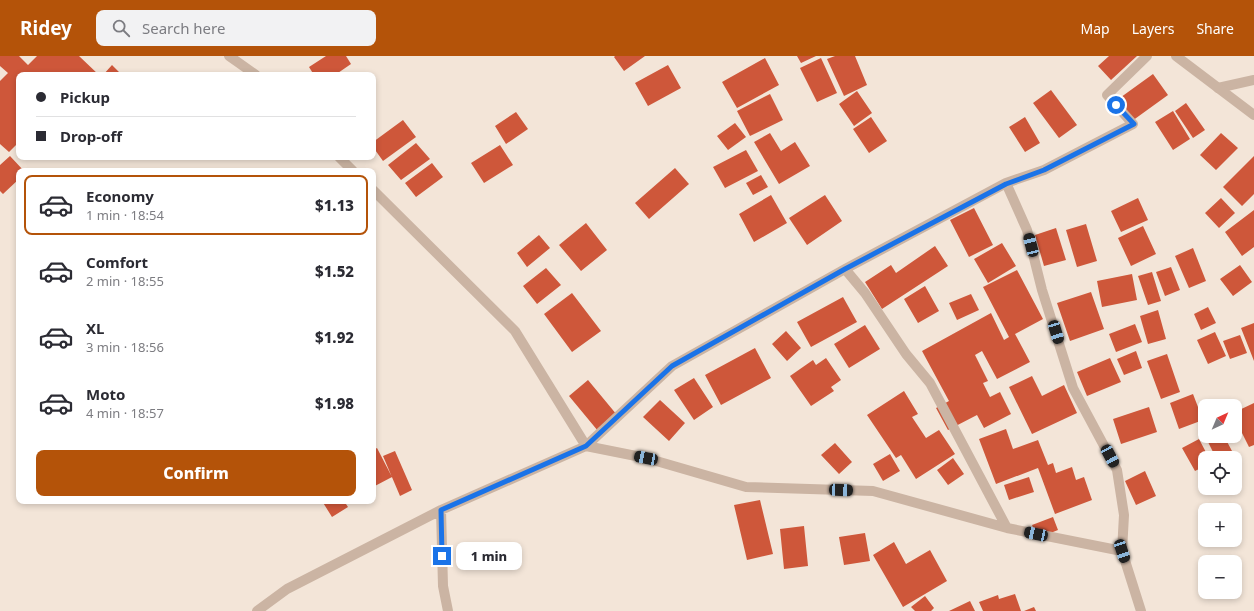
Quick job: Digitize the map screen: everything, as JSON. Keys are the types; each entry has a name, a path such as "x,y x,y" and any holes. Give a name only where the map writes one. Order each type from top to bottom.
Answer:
{"street":[{"path":"229,56 252,72"},
{"path":"257,611 287,590 441,510 586,446 672,366 845,269 1006,184 1044,170 1134,124 1107,96 1147,56"},
{"path":"1176,56 1254,116"},
{"path":"1218,88 1254,80"},
{"path":"342,160 350,168"},
{"path":"1006,184 1028,230 1042,290 1073,388 1117,470 1124,515 1122,551 1141,611"},
{"path":"376,193 515,331 586,446 646,458 746,486 873,491 1007,528 1122,551"},
{"path":"845,269 865,292 906,354 930,383 1007,528"},
{"path":"441,510 443,586 448,611"}],"building":[{"path":"0,56 19,56 28,65 37,56 79,56 96,72 16,72 16,145 9,152 0,144 0,81 8,73 0,66"},
{"path":"326,56 346,56 351,64 339,72 312,72 309,67"},
{"path":"645,56 624,71 614,57"},
{"path":"797,56 816,56 801,63"},
{"path":"835,56 855,56 867,85 844,96 827,59"},
{"path":"1109,56 1137,56 1111,80 1098,66"},
{"path":"765,58 779,85 737,108 722,82"},
{"path":"821,58 837,93 817,102 800,68"},
{"path":"112,65 119,72 106,72"},
{"path":"668,65 681,88 648,106 635,83"},
{"path":"1153,74 1168,95 1132,121 1117,100"},
{"path":"1051,90 1077,125 1059,138 1033,103"},
{"path":"857,91 872,113 854,126 839,104"},
{"path":"770,94 783,120 750,136 737,111"},
{"path":"1186,103 1205,130 1193,138 1175,111"},
{"path":"1173,111 1190,139 1173,150 1155,122"},
{"path":"516,112 528,129 506,144 495,126"},
{"path":"871,117 887,141 869,153 853,129"},
{"path":"1025,117 1040,143 1025,152 1009,127"},
{"path":"403,120 416,137 383,161 376,151 376,140"},
{"path":"735,123 746,137 728,150 717,136"},
{"path":"770,133 781,151 795,142 810,166 779,184 754,142"},
{"path":"1221,133 1238,148 1216,170 1200,155"},
{"path":"416,143 430,159 401,180 388,165"},
{"path":"500,145 513,165 484,183 471,163"},
{"path":"746,150 758,171 725,188 713,167"},
{"path":"10,156 21,168 16,168 16,182 3,194 0,191 0,165"},
{"path":"1254,156 1254,194 1242,206 1223,187"},
{"path":"432,163 443,177 416,197 405,183"},
{"path":"675,168 689,184 649,219 635,203"},
{"path":"761,175 768,187 753,195 746,183"},
{"path":"771,195 787,223 754,242 739,214"},
{"path":"825,195 842,221 807,245 789,218"},
{"path":"1138,198 1148,220 1121,232 1111,211"},
{"path":"1221,198 1235,213 1219,228 1205,213"},
{"path":"974,208 993,245 969,257 950,220"},
{"path":"1254,210 1254,247 1242,256 1225,232"},
{"path":"586,223 607,250 581,271 559,245"},
{"path":"1086,224 1097,261 1077,267 1066,230"},
{"path":"1143,226 1156,254 1131,266 1118,238"},
{"path":"1056,228 1066,260 1044,266 1035,235"},
{"path":"539,235 550,248 527,267 517,253"},
{"path":"1002,243 1016,266 988,283 974,259"},
{"path":"935,246 948,266 882,309 865,282 891,265 896,273"},
{"path":"1193,248 1206,281 1189,288 1175,256"},
{"path":"1240,265 1252,282 1233,296 1220,279"},
{"path":"1171,267 1180,290 1165,296 1156,272"},
{"path":"546,268 561,285 537,304 523,286"},
{"path":"1017,270 1043,319 1015,334 1030,362 997,379 982,351 975,355 988,381 983,383 990,397 1000,392 1011,414 984,428 977,415 948,430 936,408 949,401 922,351 991,313 1004,340 1009,337 983,287"},
{"path":"1152,272 1161,301 1148,305 1138,276"},
{"path":"1132,274 1137,300 1102,307 1097,281"},
{"path":"925,286 939,311 918,323 904,299"},
{"path":"1091,292 1104,329 1070,341 1057,303"},
{"path":"572,293 601,331 572,352 544,314"},
{"path":"971,294 979,310 957,320 949,303"},
{"path":"843,297 857,322 811,347 797,322"},
{"path":"1208,307 1216,323 1201,330 1194,314"},
{"path":"1158,310 1166,339 1148,344 1140,316"},
{"path":"1254,323 1254,361 1241,328"},
{"path":"1135,324 1142,342 1116,352 1109,334"},
{"path":"865,325 880,349 849,368 834,344"},
{"path":"786,331 801,348 787,361 772,344"},
{"path":"1215,332 1226,356 1208,364 1197,340"},
{"path":"1240,335 1247,353 1230,359 1223,341"},
{"path":"755,348 771,378 721,405 705,375"},
{"path":"1136,351 1142,368 1124,375 1117,359"},
{"path":"1167,354 1180,392 1161,399 1147,361"},
{"path":"826,358 841,380 831,387 834,391 811,406 790,376 813,360 816,365"},
{"path":"1110,358 1121,382 1087,396 1077,372"},
{"path":"1032,376 1042,396 1064,385 1077,413 1032,434 1009,387"},
{"path":"694,378 713,407 694,420 674,390"},
{"path":"588,380 617,415 598,431 569,396"},
{"path":"904,391 918,414 912,417 926,438 939,430 955,454 916,479 901,455 896,458 867,415"},
{"path":"1193,394 1198,407 1198,422 1179,429 1170,403"},
{"path":"660,400 685,423 669,441 643,417"},
{"path":"1254,403 1254,445 1249,447 1242,433 1242,409"},
{"path":"1149,407 1157,432 1121,444 1113,419"},
{"path":"1006,429 1013,449 1038,440 1048,465 1053,463 1056,473 1072,467 1076,480 1084,477 1092,500 1055,514 1038,468 996,484 979,439"},
{"path":"1198,440 1198,443 1201,443 1205,451 1198,451 1198,470 1195,471 1182,448"},
{"path":"835,443 852,462 839,474 821,455"},
{"path":"1208,443 1228,443 1232,451 1212,451"},
{"path":"376,448 392,477 376,485"},
{"path":"395,451 412,490 400,496 383,456"},
{"path":"890,454 900,471 883,481 873,464"},
{"path":"953,458 964,474 948,485 937,470"},
{"path":"1145,471 1156,496 1136,505 1125,481"},
{"path":"1029,477 1034,492 1009,500 1004,485"},
{"path":"760,500 773,554 747,560 734,505"},
{"path":"324,504 346,504 348,507 332,517"},
{"path":"1053,517 1058,530 1038,538 1032,525"},
{"path":"804,526 808,566 784,569 780,529"},
{"path":"865,533 870,561 844,565 839,537"},
{"path":"894,542 906,564 930,550 947,581 903,607 873,555"},
{"path":"1015,594 1021,611 983,611 979,602 998,595 999,599"},
{"path":"925,596 934,608 931,611 915,611 911,607"},
{"path":"970,601 975,611 949,611"},
{"path":"1034,607 1036,611 1024,611"}],"route":[{"path":"442,556 441,510 586,446 672,366 845,269 1006,184 1044,170 1134,124 1116,105"}]}
